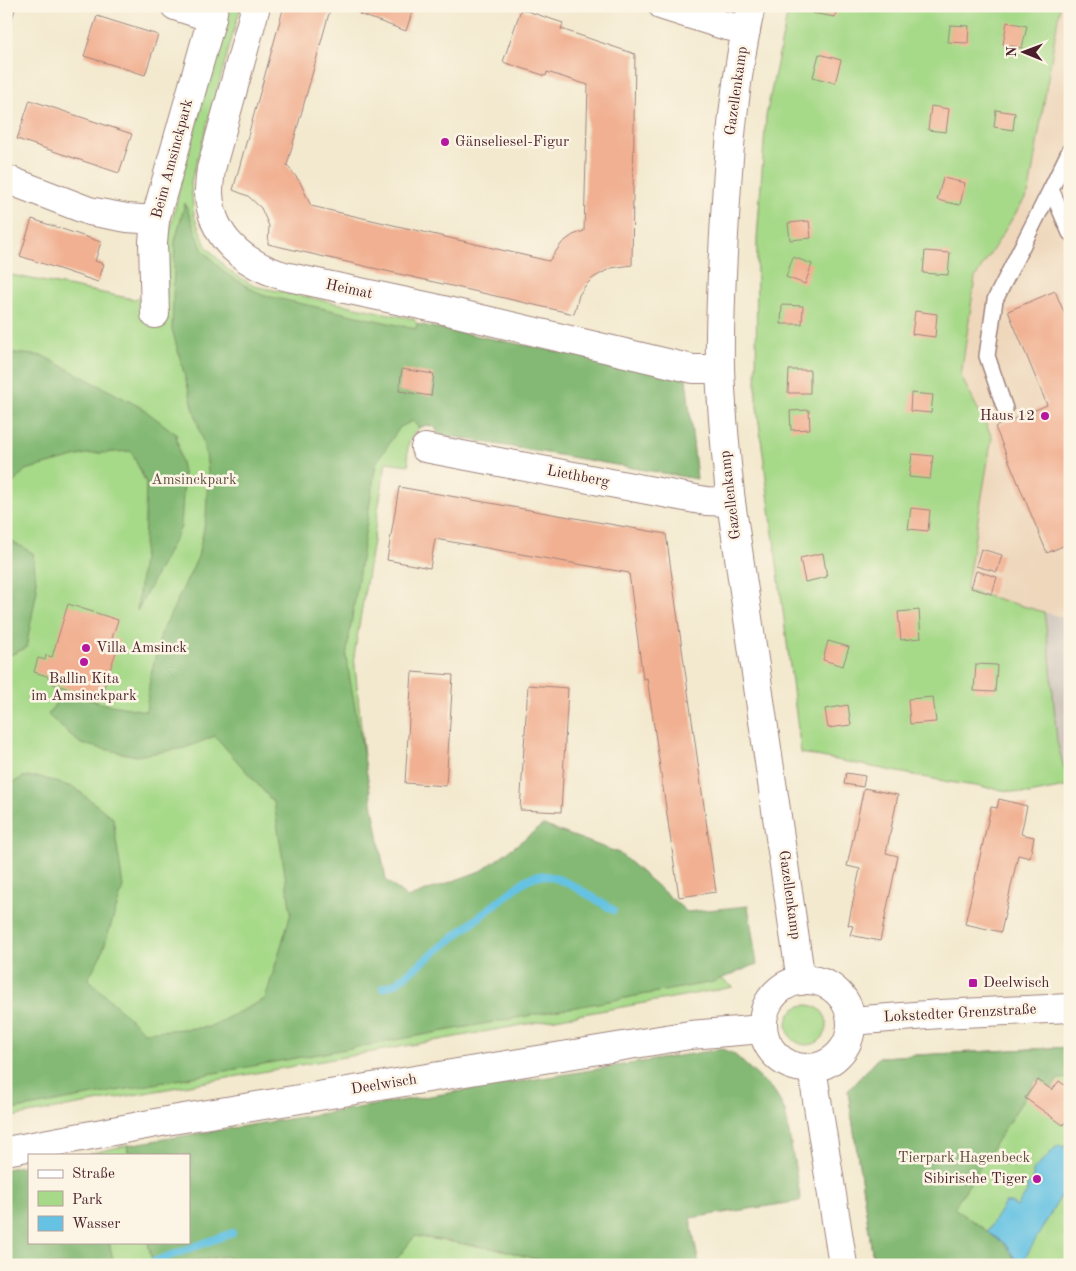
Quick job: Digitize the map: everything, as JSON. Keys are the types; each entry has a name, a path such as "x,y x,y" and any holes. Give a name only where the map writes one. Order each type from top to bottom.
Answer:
{"street":[{"path":"175,6 213,12"},
{"name":"Heimat","path":"256,6 211,169 209,193 213,213 221,232 232,248 246,260 264,270 284,276 434,308 693,368 720,369"},
{"path":"664,6 723,25 749,18"},
{"name":"Beim Amsinckpark","path":"155,314 153,242 155,220 213,12"},
{"name":"Gazellenkamp","path":"749,18 732,114 728,158 720,308 720,369 731,502 801,981"},
{"path":"6,179 90,211 127,218 155,220"},
{"name":"Liethberg","path":"425,448 706,501 731,502"},
{"path":"801,981 819,982 835,990 846,1004 851,1021 849,1038 841,1052 832,1060 812,1068 795,1066 780,1058 769,1046 764,1029 765,1012 773,997 785,986 801,981"},
{"name":"Lokstedter Grenzstraße","path":"851,1021 940,1014 1070,1008"},
{"name":"Deelwisch","path":"6,1151 172,1120 670,1038 764,1029"},
{"path":"812,1068 843,1265"}],"lane":[{"path":"1005,409 987,356 995,300 1070,150"},
{"path":"1051,189 1070,233"}],"shaded area":[{"path":"1060,6 1070,6 1070,619 966,591 992,437 961,376 975,278 1029,192"},
{"path":"1044,612 1070,619 1070,780 1064,768 1057,742"}],"green space":[{"name":"Amsinckpark","path":"227,6 241,6 191,182 194,216 206,246 228,270 254,286 414,319 417,324 399,405 419,428 412,436 408,445 409,465 386,462 354,656 386,979 544,857 733,987 6,1118 6,274 133,299 167,295 168,239"},
{"path":"789,6 1060,6 1029,192 975,278 961,376 992,437 966,590 1044,612 1057,742 1064,768 1070,780 1070,786 1029,794 949,782 801,753 756,399 757,238 766,116"},
{"path":"185,203 202,249 225,273 262,295 416,329 417,324 686,377 697,479 443,435 438,433 435,427 426,425 419,428 413,421 400,427 376,463 346,657 386,880 407,898 483,870 543,825 619,853 687,912 748,906 757,964 713,982 6,1111 6,787 23,777 40,777 75,788 113,818 123,887 102,953 88,979 144,1032 209,1027 265,999 291,913 274,803 215,736 185,748 136,756 81,744 48,715 63,692 105,704 146,711 150,679 161,634 198,557 206,518 208,472 206,454 172,329 175,241"},
{"path":"6,352 43,356 142,408 176,434 184,478 181,527 137,611 144,548 146,483 131,451 86,454 25,470 6,491"},
{"path":"6,538 33,553 37,590 26,648 6,657"},
{"path":"811,1005 818,1008 824,1014 827,1025 826,1033 818,1042 811,1045 803,1045 796,1042 788,1033 787,1021 790,1014 799,1006"},
{"name":"Tierpark Hagenbeck","path":"1070,1047 1070,1265 874,1265 848,1091 879,1057"},
{"name":"Tierpark Hagenbeck","path":"1070,1047 1070,1078 1058,1079 1052,1088 1037,1078 954,1208 1004,1243 1022,1265 874,1265 848,1091 879,1057"},
{"path":"722,1049 734,1054 775,1092 785,1111 801,1201 690,1218 699,1265 540,1265 539,1260 503,1250 415,1236 392,1265 240,1265 226,1256 168,1265 153,1265 148,1244 190,1244 190,1154 129,1154 127,1145"},
{"path":"127,1145 129,1154 89,1154"},
{"path":"28,1165 28,1244 109,1244 114,1265 6,1265 6,1169"},
{"path":"414,1236 503,1250 539,1260 540,1265 392,1265"},
{"path":"109,1244 148,1244 153,1265 114,1265"},
{"path":"226,1256 240,1265 168,1265"}],"water":[{"path":"1069,1142 1070,1185 1061,1196 1022,1263 1016,1260 1004,1243 987,1232 1005,1203 1011,1203 1017,1207 1027,1192 1027,1185 1033,1182 1033,1171 1058,1145 1064,1147"}],"building":[{"path":"6,6 16,6 11,22 6,20"},
{"path":"284,6 331,6 287,165 300,182 311,206 549,261 562,243 573,235 584,231 588,85 547,72 546,76 503,62 521,9 563,23 561,29 635,54 632,265 611,268 593,278 579,295 574,314 268,244 269,226 261,208 248,196 233,190"},
{"path":"347,6 414,6 406,31 359,14 360,11"},
{"path":"813,6 837,6 835,17 812,13"},
{"path":"97,16 158,35 145,75 84,56"},
{"path":"1007,22 1027,26 1022,48 1003,44"},
{"path":"950,25 969,26 968,43 948,42"},
{"path":"819,54 841,60 835,83 813,77"},
{"path":"30,100 132,134 119,173 17,139"},
{"path":"931,106 949,109 946,132 928,130"},
{"path":"996,110 1015,113 1013,130 994,127"},
{"path":"943,178 965,183 960,205 937,200"},
{"path":"32,219 101,242 95,261 104,264 98,282 20,256"},
{"path":"809,221 811,238 790,240 788,223"},
{"path":"925,251 950,253 948,275 923,273"},
{"path":"793,257 812,264 805,284 786,277"},
{"name":"Haus 12","path":"1055,291 1070,326 1070,543 1047,553 995,427 1047,405 1008,311"},
{"path":"782,305 803,306 802,324 781,324"},
{"path":"915,311 937,314 935,337 912,334"},
{"path":"402,369 434,374 431,396 399,391"},
{"path":"789,370 810,370 810,393 788,393"},
{"path":"911,393 933,395 931,413 910,411"},
{"path":"809,410 810,429 791,430 790,411"},
{"path":"912,454 933,456 930,479 909,477"},
{"path":"399,487 666,534 716,892 679,897 647,678 643,679 629,573 435,539 430,568 387,560"},
{"path":"911,508 930,510 928,531 908,529"},
{"path":"981,549 1002,555 997,572 976,566"},
{"path":"823,553 827,577 805,582 800,558"},
{"path":"976,571 997,577 992,594 971,588"},
{"name":"Villa Amsinck","path":"68,604 118,620 112,638 120,640 100,699 53,684 47,676 34,672 38,658 45,660 46,655 52,657"},
{"path":"919,610 921,638 901,640 898,612"},
{"path":"828,641 849,647 843,666 823,660"},
{"path":"976,664 997,665 995,692 974,691"},
{"path":"412,672 453,675 446,786 405,783"},
{"path":"528,685 568,688 561,812 520,810"},
{"path":"933,697 936,722 910,724 908,699"},
{"path":"848,705 851,725 828,728 825,709"},
{"path":"846,773 865,776 863,787 844,784"},
{"path":"864,788 898,795 886,853 898,856 880,941 850,935 853,926 848,925 860,869 847,866"},
{"path":"999,799 1027,806 1021,834 1034,837 1030,858 1018,855 1001,932 965,924 991,807 997,808"},
{"path":"1038,1080 1052,1090 1059,1081 1070,1089 1070,1116 1063,1125 1025,1098"}],"waterway":[{"path":"383,988 396,983 522,883 534,876 545,876 565,882 613,910"},
{"path":"153,1262 232,1233"}],"place":[{"name":"Gänseliesel-Figur","path":"445,142"},
{"name":"Haus 12","path":"1045,416"},
{"name":"Villa Amsinck","path":"86,648"},
{"name":"Ballin Kita im Amsinckpark","path":"84,662"},
{"name":"Deelwisch","path":"973,983"},
{"name":"Sibirische Tiger","path":"1037,1179"}]}
